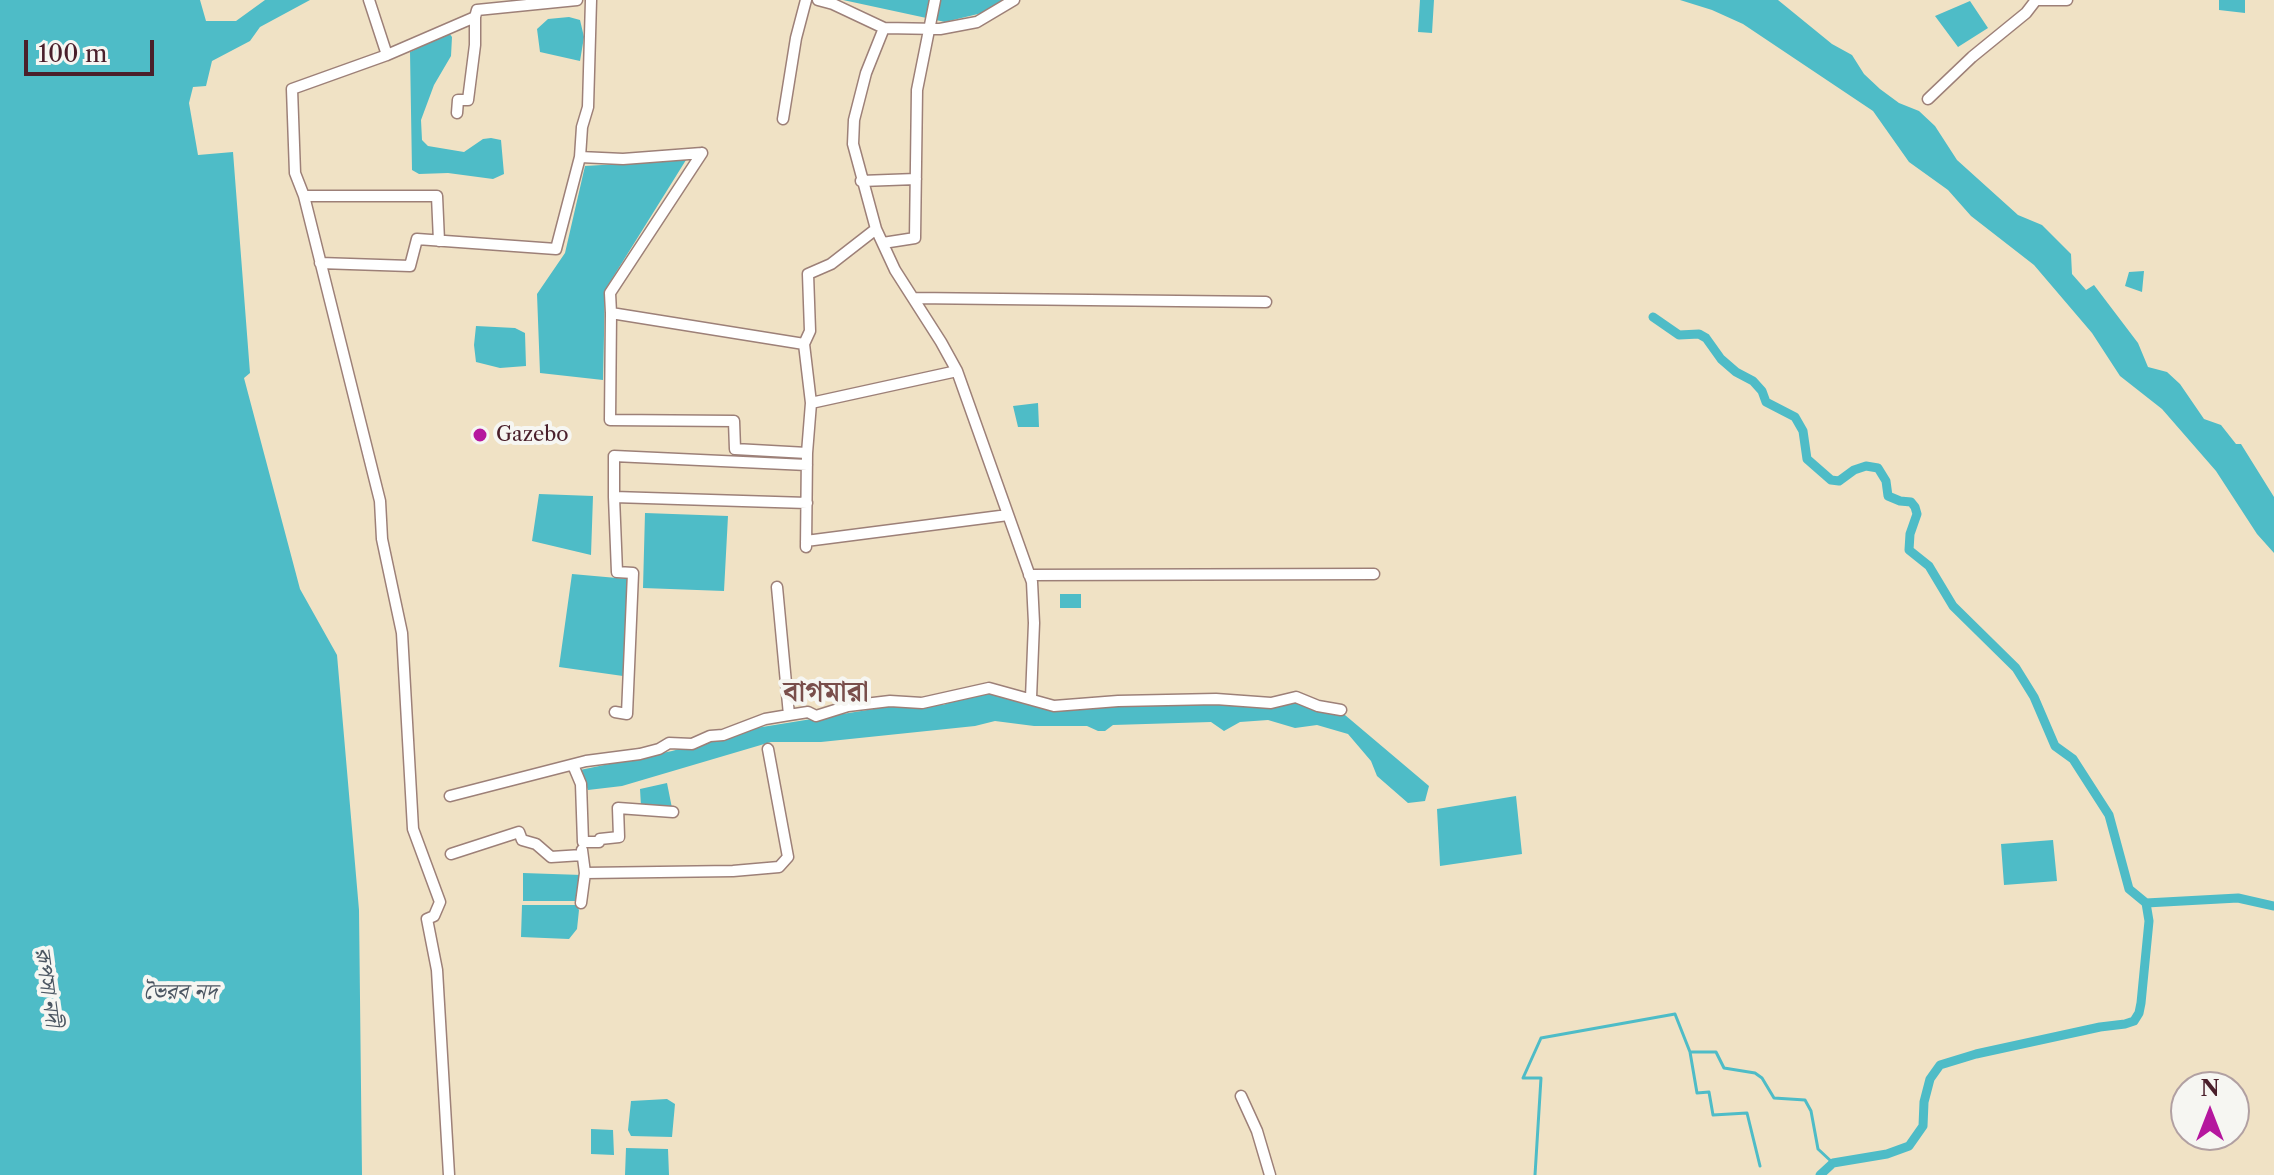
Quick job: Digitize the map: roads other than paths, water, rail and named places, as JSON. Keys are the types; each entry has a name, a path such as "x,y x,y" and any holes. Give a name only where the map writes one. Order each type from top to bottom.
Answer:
{"street":[{"path":"369,0 387,55"},
{"path":"457,113 458,100 468,100 477,10 577,0"},
{"path":"320,263 410,266 417,239 556,249 580,157 590,84 591,0"},
{"path":"783,119 796,38 806,0"},
{"path":"818,0 884,28 956,28 977,22 1014,0"},
{"path":"883,243 915,238 917,90 935,0"},
{"path":"1928,99 1972,57 2026,13 2036,0 2067,0"},
{"path":"449,1175 437,970 427,919 434,916 440,902 413,829 402,633 382,539 380,501 304,196 295,173 292,89 387,55 475,17"},
{"path":"884,28 866,73 854,120 853,144 861,181 876,229 895,270 957,371 1029,575 1034,623 1031,698"},
{"path":"580,157 623,159 702,153 610,293 610,420 734,421 735,449 807,459"},
{"path":"861,181 916,179"},
{"path":"304,196 437,196 439,241"},
{"path":"876,229 831,264 808,274 810,331 804,344 811,403 806,544 1008,515"},
{"path":"913,298 1266,302"},
{"path":"611,313 804,344"},
{"path":"811,403 957,371"},
{"path":"615,712 627,714 633,573 617,572 614,456 807,459"},
{"path":"614,497 807,503"},
{"path":"1029,575 1374,574"},
{"path":"777,587 789,715"},
{"path":"450,796 573,765 640,754 669,743 692,744 710,736 751,727 765,719 808,712 816,716 848,706 890,701 928,702 989,688 1065,707 1118,701 1216,699 1271,703 1296,697 1318,706 1341,710"},
{"path":"585,873 733,871 779,867 788,857 768,749"},
{"path":"573,765 581,784 585,873 581,903"},
{"path":"583,842 619,837 618,808 673,812"},
{"path":"451,854 519,832 522,840 536,844 551,857 582,855"},
{"path":"1241,1096 1257,1131 1270,1175"}],"water":[{"name":"ভৈরব নদ","path":"0,0 200,0 206,21 236,21 265,0 310,0 260,27 250,41 212,61 206,86 193,87 189,103 198,155 233,152 250,373 244,378 300,589 337,655 359,910 362,1175 0,1175"},
{"path":"843,0 1005,0 982,13 945,22"},
{"path":"1420,0 1434,0 1432,33 1418,32"},
{"path":"1680,0 1778,0 1832,44 1852,55 1864,74 1880,89 1899,103 1919,111 1935,126 1957,160 2018,215 2042,225 2071,254 2072,274 2086,290 2094,285 2138,343 2148,367 2167,372 2180,384 2204,419 2221,425 2236,444 2241,444 2274,497 2274,553 2257,534 2216,471 2162,409 2120,376 2092,333 2034,265 1971,216 1948,190 1909,162 1873,111 1743,24"},
{"path":"2219,0 2245,0 2245,13 2219,10"},
{"path":"1970,1 1988,28 1958,47 1935,16"},
{"path":"569,17 580,20 584,37 580,61 540,52 537,29 548,19"},
{"path":"449,33 452,37 451,56 434,85 421,120 422,140 428,146 464,152 483,139 501,140 504,174 493,179 448,173 419,174 412,170 410,52"},
{"path":"686,160 605,290 603,380 540,373 537,294 565,253 585,166"},
{"path":"2144,271 2142,292 2125,286 2129,272"},
{"path":"476,326 515,328 525,333 526,366 500,368 476,362"},
{"path":"1038,403 1039,427 1018,427 1013,406"},
{"path":"539,494 593,496 591,555 532,541"},
{"path":"645,513 728,516 724,591 643,588"},
{"path":"572,574 628,579 623,676 559,667"},
{"path":"1060,594 1081,594 1081,608 1060,608"},
{"path":"975,693 999,693 1024,704 1062,709 1146,704 1268,705 1296,700 1321,711 1345,715 1429,786 1425,801 1408,803 1377,776 1371,761 1348,734 1317,725 1295,728 1268,720 1240,722 1224,731 1211,722 1113,725 1105,731 1098,731 1087,726 1034,726 995,721 975,726 821,742 771,742 622,786 588,790 580,770 672,751 756,728 892,706 943,705"},
{"path":"667,783 672,808 641,806 640,789"},
{"path":"1516,796 1522,854 1440,866 1437,809"},
{"path":"2053,840 2057,881 2004,885 2001,844"},
{"path":"523,873 582,875 580,901 523,901"},
{"path":"522,905 576,905 579,910 577,929 569,939 521,937"},
{"path":"667,1099 675,1104 672,1137 631,1136 628,1130 631,1101"},
{"path":"591,1129 613,1130 614,1155 591,1154"},
{"path":"626,1148 668,1149 669,1175 625,1175"}],"waterway":[{"path":"1653,317 1679,335 1699,334 1706,338 1721,359 1753,381 1766,402 1795,417 1803,431 1807,459 1831,480 1839,481 1866,466 1878,468 1886,481 1888,496 1911,502 1917,514 1910,534 1909,550 1929,566 1953,606 2016,668 2034,697 2055,746 2073,759 2109,815 2129,889 2146,903 2238,898 2274,906"},
{"path":"1820,1175 1833,1163 1887,1154 1909,1146 1923,1126 1924,1102 1930,1079 1940,1065 1976,1054 2134,1021 2141,1003 2149,921 2146,903"},
{"path":"1535,1175 1541,1078 1523,1078 1541,1038 1675,1014 1690,1052"},
{"path":"1760,1166 1747,1113 1713,1115 1709,1092 1697,1093 1690,1052 1716,1052 1724,1068 1755,1073 1762,1078 1774,1098 1805,1100 1811,1111 1818,1149 1833,1163"}],"place":[{"name":"Gazebo","path":"480,435"}],"district":[{"name":"বাগমারা","path":"826,693"}],"water label":[{"name":"রূপসা নদী","path":"47,987"}]}
